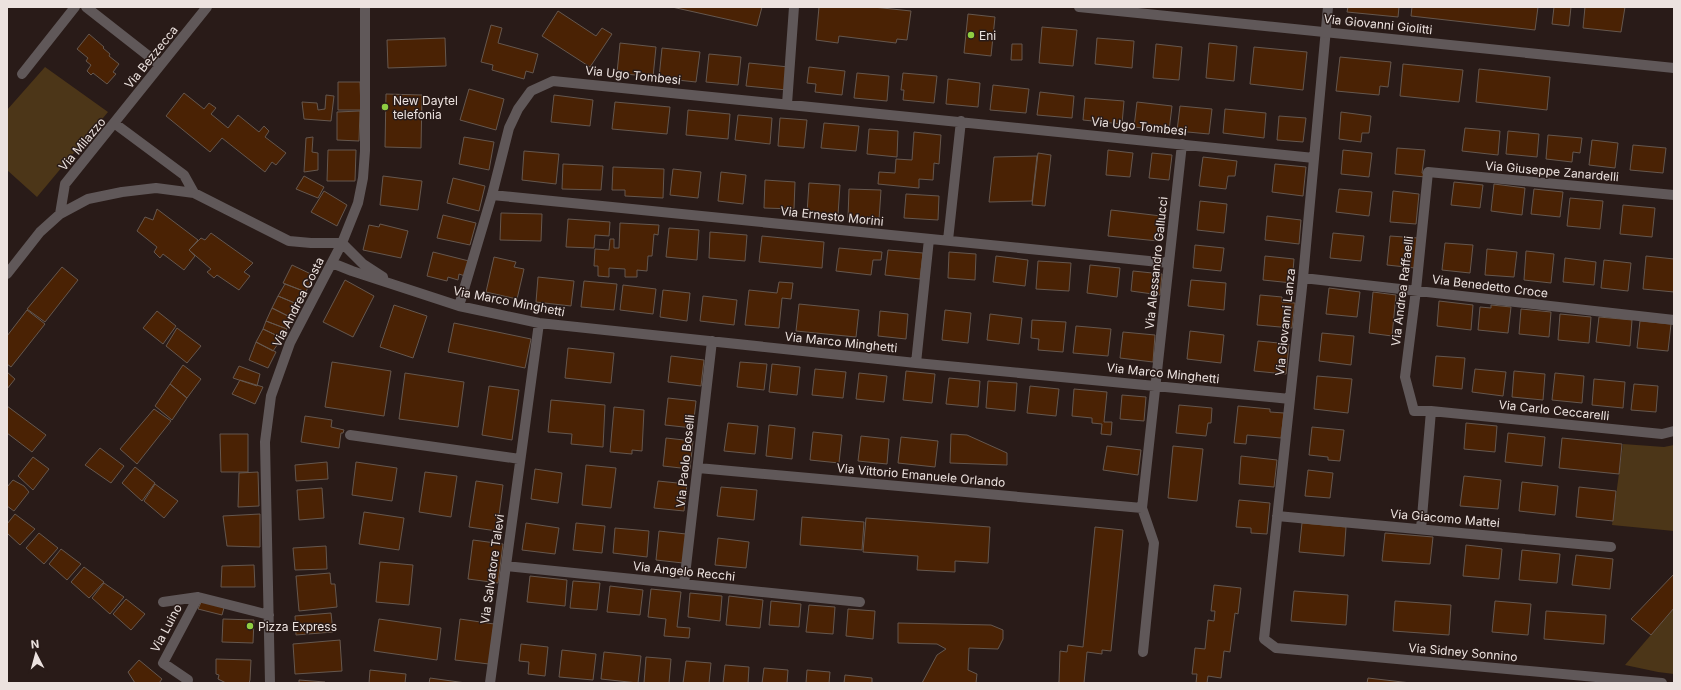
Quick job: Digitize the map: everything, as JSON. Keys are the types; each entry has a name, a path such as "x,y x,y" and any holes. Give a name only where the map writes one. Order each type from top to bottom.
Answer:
{"street":[{"path":"22,74 75,7"},
{"path":"86,7 160,65"},
{"name":"Via Bezzecca","path":"114,123 207,7"},
{"name":"Via Andrea Costa","path":"270,683 265,442 271,396 290,343 342,243 358,203 363,178 366,69 365,7"},
{"path":"787,104 794,7"},
{"name":"Via Giovanni Giolitti","path":"1079,7 1674,68"},
{"name":"Via Giovanni Lanza","path":"1264,639 1303,278 1328,7"},
{"name":"Via Ugo Tombesi","path":"459,306 492,195 509,128 518,109 531,91 553,81 961,121 1314,158"},
{"path":"948,240 961,121"},
{"name":"Via Milazzo","path":"60,214 65,184 114,123 184,175 194,193"},
{"name":"Via Alessandro Gallucci","path":"1142,508 1182,144"},
{"name":"Via Giuseppe Zanardelli","path":"1428,172 1674,195"},
{"name":"Via Andrea Raffaelli","path":"1414,411 1405,377 1416,290 1428,172"},
{"path":"7,274 40,232 60,214 88,199 122,192 156,188 194,193 289,241 311,244 342,243"},
{"name":"Via Ernesto Morini","path":"492,195 1169,262"},
{"path":"916,363 929,239"},
{"name":"Via Marco Minghetti","path":"342,243 363,264 394,285"},
{"name":"Via Marco Minghetti","path":"332,262 394,285 459,306 539,323 916,363 1290,399"},
{"name":"Via Benedetto Croce","path":"1303,278 1674,320"},
{"name":"Via Salvatore Talevi","path":"490,683 539,323"},
{"name":"Via Paolo Boselli","path":"684,584 712,341"},
{"name":"Via Carlo Ceccarelli","path":"1414,411 1432,411 1662,434 1674,432"},
{"path":"1421,529 1432,411"},
{"path":"350,435 520,459"},
{"name":"Via Vittorio Emanuele Orlando","path":"698,468 1142,508"},
{"path":"1142,508 1154,543 1143,652"},
{"name":"Via Giacomo Mattei","path":"1277,516 1611,547"},
{"name":"Via Angelo Recchi","path":"506,566 860,602"},
{"name":"Via Luino","path":"186,683 188,680 163,663 198,597"},
{"name":"Via Luino","path":"163,602 198,597 269,615"},
{"name":"Via Sidney Sonnino","path":"1264,639 1276,648 1662,683"}],"shaded area":[{"path":"45,67 108,112 37,197 7,170 7,110"},
{"path":"1623,444 1664,447 1674,445 1674,531 1612,525"},
{"path":"1674,608 1674,674 1625,665"}],"building":[{"path":"672,7 762,7 757,26"},
{"path":"819,7 873,7 911,11 907,40 897,39 896,43 839,36 838,43 816,40"},
{"path":"1348,7 1399,7 1398,17 1347,12"},
{"path":"1412,7 1538,7 1535,30 1411,16"},
{"path":"1554,7 1571,7 1569,26 1552,24"},
{"path":"1585,7 1625,7 1621,32 1583,28"},
{"path":"558,11 596,36 602,28 612,34 590,67 542,36"},
{"path":"968,14 995,17 991,56 964,53"},
{"path":"491,25 502,28 498,43 538,54 533,73 526,71 524,79 492,70 493,65 481,62"},
{"path":"1042,27 1077,30 1073,66 1039,63"},
{"path":"89,34 104,47 103,48 110,54 109,56 119,64 113,72 116,74 107,84 93,73 91,75 87,71 91,65 86,61 88,58 77,49"},
{"path":"445,38 446,66 388,68 387,40"},
{"path":"1097,38 1134,41 1132,68 1095,64"},
{"path":"620,43 656,47 653,77 617,73"},
{"path":"1209,43 1237,46 1234,81 1206,78"},
{"path":"1012,44 1022,44 1022,60 1011,60"},
{"path":"1156,44 1182,47 1179,80 1153,78"},
{"path":"1254,47 1307,52 1303,90 1250,84"},
{"path":"662,48 700,52 696,82 659,78"},
{"path":"709,54 741,57 738,85 706,82"},
{"path":"1340,57 1391,62 1388,87 1380,86 1379,95 1336,91"},
{"path":"749,63 789,67 787,90 746,86"},
{"path":"1403,64 1463,70 1459,102 1400,96"},
{"path":"809,67 845,71 842,95 815,92 816,84 807,83"},
{"path":"1479,69 1550,77 1547,110 1476,102"},
{"path":"857,73 889,76 887,101 854,98"},
{"path":"903,73 937,76 934,103 903,100 904,90 901,90"},
{"path":"948,79 980,83 978,107 946,104"},
{"path":"338,82 360,82 361,110 338,110"},
{"path":"993,85 1029,89 1026,113 990,110"},
{"path":"469,89 504,99 496,130 460,120"},
{"path":"1040,92 1074,96 1072,118 1037,115"},
{"path":"184,93 204,109 209,103 216,108 211,114 228,128 238,115 259,132 264,126 269,131 265,137 286,153 276,165 272,162 265,172 222,138 210,152 166,116"},
{"path":"386,94 422,95 421,148 385,147"},
{"path":"326,95 334,96 331,121 304,119 302,102 317,103 318,110 325,109"},
{"path":"554,95 593,100 590,126 551,122"},
{"path":"1085,98 1124,101 1122,124 1083,120"},
{"path":"615,102 670,107 667,134 612,129"},
{"path":"1137,102 1172,106 1169,131 1134,127"},
{"path":"1180,106 1212,109 1209,134 1177,131"},
{"path":"1225,109 1266,113 1264,138 1223,133"},
{"path":"688,110 730,114 728,139 686,135"},
{"path":"360,111 359,141 337,140 337,112"},
{"path":"1341,112 1371,116 1369,133 1362,133 1361,142 1339,139"},
{"path":"738,115 772,118 770,144 735,140"},
{"path":"1279,116 1306,118 1303,142 1277,140"},
{"path":"780,118 807,120 804,148 778,146"},
{"path":"824,123 859,126 856,151 821,148"},
{"path":"1465,128 1500,131 1498,155 1462,151"},
{"path":"869,129 898,131 897,157 867,154"},
{"path":"1508,131 1539,134 1537,157 1506,154"},
{"path":"914,132 941,135 939,164 934,163 933,180 919,179 919,188 878,184 879,172 895,173 896,159 912,160"},
{"path":"1548,135 1582,138 1580,153 1573,152 1572,162 1546,159"},
{"path":"313,137 312,152 318,153 318,170 304,172 306,138"},
{"path":"464,137 494,142 489,170 459,164"},
{"path":"1592,140 1618,143 1615,168 1589,165"},
{"path":"1633,145 1666,148 1663,173 1630,170"},
{"path":"1397,148 1425,150 1422,173 1426,174 1425,177 1395,174"},
{"path":"328,150 356,150 355,181 327,181"},
{"path":"1108,150 1133,153 1130,177 1106,175"},
{"path":"1343,150 1372,153 1369,177 1341,174"},
{"path":"524,151 559,154 556,184 522,180"},
{"path":"1038,153 1051,155 1045,206 1032,205"},
{"path":"1152,153 1172,155 1169,180 1149,178"},
{"path":"1037,156 1032,201 989,202 994,157"},
{"path":"1203,157 1237,161 1235,176 1228,176 1226,189 1199,186"},
{"path":"563,164 603,166 601,190 562,189"},
{"path":"1275,164 1306,167 1303,196 1272,192"},
{"path":"613,167 664,169 663,198 625,196 625,190 612,190"},
{"path":"673,169 701,172 698,198 670,195"},
{"path":"721,172 746,175 743,204 718,201"},
{"path":"304,176 324,187 318,198 296,189"},
{"path":"383,176 422,181 418,210 380,205"},
{"path":"453,178 485,186 479,211 447,203"},
{"path":"765,180 795,182 794,209 764,208"},
{"path":"1454,182 1483,185 1480,208 1451,205"},
{"path":"809,183 840,185 838,215 807,213"},
{"path":"1494,184 1525,188 1522,215 1491,211"},
{"path":"849,189 881,190 879,220 848,218"},
{"path":"1339,189 1372,192 1369,216 1336,212"},
{"path":"1534,189 1563,192 1560,217 1531,214"},
{"path":"324,191 347,205 337,226 311,212"},
{"path":"1393,191 1419,194 1416,224 1390,222"},
{"path":"906,194 939,196 938,220 904,218"},
{"path":"1570,198 1603,201 1600,229 1567,226"},
{"path":"1200,201 1227,204 1224,233 1197,230"},
{"path":"1623,205 1655,208 1652,237 1620,234"},
{"path":"157,209 198,240 189,250 195,256 184,270 163,254 160,258 154,252 157,247 137,231 145,217 153,220"},
{"path":"1111,210 1161,216 1158,241 1108,236"},
{"path":"501,213 542,214 541,241 500,240"},
{"path":"443,215 476,223 470,245 437,238"},
{"path":"1267,216 1301,220 1299,244 1265,240"},
{"path":"568,219 610,222 609,236 595,235 594,248 566,247"},
{"path":"620,223 659,225 658,235 654,234 652,256 648,256 647,271 637,270 637,277 625,277 625,269 609,268 609,277 598,276 598,266 594,266 595,249 609,250 610,239 614,239 614,248 619,248"},
{"path":"380,224 408,231 401,258 363,250 369,225 379,227"},
{"path":"669,228 699,230 697,260 666,257"},
{"path":"710,232 747,235 745,261 709,258"},
{"path":"211,233 253,263 244,272 250,276 239,290 217,275 214,278 207,272 211,269 189,250 201,238 205,240"},
{"path":"1333,233 1364,236 1361,261 1330,258"},
{"path":"762,236 824,242 822,268 759,262"},
{"path":"1390,236 1418,238 1415,268 1387,265"},
{"path":"1445,243 1473,245 1470,273 1442,270"},
{"path":"1195,245 1224,248 1221,271 1193,268"},
{"path":"839,248 882,252 881,260 873,260 871,275 836,271"},
{"path":"1487,249 1517,252 1514,277 1485,275"},
{"path":"888,250 923,253 920,279 885,275"},
{"path":"1526,251 1554,254 1551,283 1524,280"},
{"path":"433,252 469,261 465,276 459,274 458,280 448,277 447,281 427,276"},
{"path":"949,252 976,254 975,280 948,278"},
{"path":"996,256 1028,260 1025,286 993,282"},
{"path":"1265,256 1294,259 1292,283 1263,280"},
{"path":"1646,256 1674,259 1674,292 1643,289"},
{"path":"494,257 516,262 514,267 524,269 517,299 486,292"},
{"path":"1565,258 1596,262 1594,285 1563,282"},
{"path":"1604,260 1631,263 1628,291 1601,288"},
{"path":"1038,261 1071,263 1069,291 1036,289"},
{"path":"292,265 313,275 306,292 283,283"},
{"path":"1090,265 1120,268 1117,297 1087,293"},
{"path":"62,267 78,280 45,322 27,309"},
{"path":"1133,271 1162,274 1160,295 1131,291"},
{"path":"538,277 574,281 571,306 536,302"},
{"path":"345,280 374,296 353,337 323,322"},
{"path":"1191,280 1226,283 1224,310 1188,306"},
{"path":"584,281 617,284 614,310 581,307"},
{"path":"779,282 793,283 791,299 782,298 779,328 745,325 749,290 777,293"},
{"path":"285,284 306,292 297,304 278,296"},
{"path":"623,285 656,289 653,314 620,310"},
{"path":"1329,288 1360,292 1357,317 1326,314"},
{"path":"663,290 690,293 687,321 660,317"},
{"path":"1373,292 1396,295 1392,336 1369,333"},
{"path":"1260,295 1282,297 1282,302 1295,303 1292,328 1257,325"},
{"path":"278,296 297,304 292,318 272,308"},
{"path":"703,296 737,300 734,325 700,321"},
{"path":"1439,301 1473,305 1471,330 1437,326"},
{"path":"799,304 859,310 856,337 796,331"},
{"path":"394,305 427,316 413,358 380,347"},
{"path":"1491,305 1511,307 1508,333 1478,330 1480,307 1491,308"},
{"path":"272,308 292,318 287,329 266,321"},
{"path":"1521,309 1551,312 1549,337 1519,334"},
{"path":"27,310 45,324 11,367 7,364 7,336"},
{"path":"945,310 971,313 968,343 942,340"},
{"path":"157,311 176,326 163,344 143,328"},
{"path":"880,311 908,314 906,339 878,336"},
{"path":"990,314 1022,318 1019,344 987,340"},
{"path":"1560,314 1591,317 1589,343 1558,340"},
{"path":"1599,317 1632,320 1630,346 1596,342"},
{"path":"1032,320 1066,322 1063,352 1038,350 1039,339 1031,338"},
{"path":"266,321 287,329 282,338 263,329"},
{"path":"1640,321 1671,324 1668,351 1637,348"},
{"path":"454,323 531,339 525,368 448,352"},
{"path":"1076,326 1111,329 1108,356 1073,353"},
{"path":"177,328 201,346 187,363 166,346"},
{"path":"263,329 282,338 273,351 256,342"},
{"path":"1190,331 1224,335 1221,363 1187,359"},
{"path":"1123,332 1155,335 1153,362 1120,358"},
{"path":"1322,333 1354,336 1351,365 1319,361"},
{"path":"1258,341 1289,344 1286,374 1254,371"},
{"path":"256,342 276,352 268,368 249,360"},
{"path":"568,348 614,353 611,383 565,378"},
{"path":"671,356 704,360 701,386 668,382"},
{"path":"1436,356 1465,358 1462,389 1433,386"},
{"path":"332,362 391,371 384,416 325,407"},
{"path":"740,362 767,364 764,390 737,387"},
{"path":"772,364 800,367 797,395 769,392"},
{"path":"183,365 201,379 187,398 170,384"},
{"path":"239,366 260,374 257,386 233,378"},
{"path":"815,369 846,372 843,398 812,395"},
{"path":"1475,369 1506,372 1503,396 1472,392"},
{"path":"906,371 935,374 932,403 903,400"},
{"path":"1514,371 1545,374 1543,400 1512,397"},
{"path":"7,372 15,379 7,389"},
{"path":"405,373 464,382 458,427 399,419"},
{"path":"859,373 887,376 884,402 856,399"},
{"path":"1555,373 1584,376 1582,403 1552,400"},
{"path":"1317,376 1352,379 1348,413 1314,409"},
{"path":"949,378 980,381 978,407 946,404"},
{"path":"1594,379 1625,382 1623,408 1592,405"},
{"path":"240,380 263,387 255,404 232,394"},
{"path":"988,381 1017,383 1015,411 986,408"},
{"path":"170,384 187,398 172,420 155,406"},
{"path":"1634,384 1658,386 1656,412 1631,410"},
{"path":"489,386 519,390 512,440 482,435"},
{"path":"1030,386 1059,389 1056,416 1027,413"},
{"path":"1074,389 1107,392 1104,422 1112,422 1111,435 1101,434 1102,424 1092,423 1092,418 1072,416"},
{"path":"1122,395 1146,397 1144,421 1120,419"},
{"path":"668,398 696,401 693,428 665,425"},
{"path":"551,400 605,405 603,447 571,444 572,434 548,432"},
{"path":"1179,405 1212,408 1211,423 1208,423 1206,436 1176,433"},
{"path":"7,406 46,435 32,452 7,433"},
{"path":"1238,406 1270,409 1270,412 1284,413 1281,438 1247,435 1246,444 1234,443"},
{"path":"614,407 644,410 642,451 632,450 632,454 610,452"},
{"path":"154,409 171,421 137,464 120,449"},
{"path":"305,416 332,420 331,427 344,430 343,433 341,433 339,448 301,442"},
{"path":"728,423 758,426 755,454 724,451"},
{"path":"1466,423 1497,426 1495,452 1464,449"},
{"path":"769,425 795,428 792,459 766,456"},
{"path":"1312,427 1344,430 1340,461 1328,460 1328,457 1309,455"},
{"path":"813,432 842,435 839,463 810,460"},
{"path":"1508,433 1545,437 1542,466 1505,462"},
{"path":"220,434 248,434 248,472 221,472"},
{"path":"951,434 967,435 1007,453 1007,465 950,463"},
{"path":"861,436 889,439 887,464 858,461"},
{"path":"901,437 938,441 935,467 898,463"},
{"path":"666,438 693,441 690,469 663,466"},
{"path":"1562,438 1622,444 1619,474 1559,468"},
{"path":"1107,446 1141,450 1138,475 1103,470"},
{"path":"1173,446 1203,449 1197,501 1168,498"},
{"path":"100,448 124,466 111,483 85,465"},
{"path":"1241,456 1277,460 1274,487 1239,484"},
{"path":"33,457 49,469 33,490 18,476"},
{"path":"327,462 328,479 296,481 295,465"},
{"path":"356,462 397,468 392,501 352,495"},
{"path":"586,465 616,468 611,508 582,505"},
{"path":"135,467 155,483 142,501 122,483"},
{"path":"535,469 562,473 558,503 531,499"},
{"path":"1308,470 1333,473 1330,498 1305,496"},
{"path":"258,472 259,506 238,507 239,473"},
{"path":"425,472 457,476 451,517 419,512"},
{"path":"1464,476 1501,480 1498,509 1460,506"},
{"path":"13,480 24,486 29,492 14,511 7,506 7,487"},
{"path":"476,481 503,485 497,531 469,527"},
{"path":"658,481 687,484 684,511 654,508"},
{"path":"1522,482 1558,486 1555,515 1519,511"},
{"path":"155,484 178,501 164,518 144,501"},
{"path":"721,487 757,490 754,520 717,516"},
{"path":"1579,487 1616,491 1613,521 1576,517"},
{"path":"322,488 324,518 299,520 297,490"},
{"path":"1239,500 1270,503 1267,534 1251,533 1251,528 1236,527"},
{"path":"364,512 404,518 399,550 359,544"},
{"path":"15,514 35,529 20,545 7,533 7,524"},
{"path":"260,514 260,547 227,546 223,516"},
{"path":"802,517 864,522 862,550 800,545"},
{"path":"866,518 990,527 988,563 955,561 955,572 917,570 918,556 863,552"},
{"path":"526,523 559,528 555,554 522,550"},
{"path":"576,523 605,526 602,553 573,550"},
{"path":"1302,523 1346,527 1344,556 1299,552"},
{"path":"1095,527 1123,530 1111,651 1102,650 1102,654 1087,652 1084,683 1056,683 1059,682 1060,651 1067,652 1068,645 1083,647"},
{"path":"615,528 649,531 647,557 613,553"},
{"path":"659,531 686,534 683,563 656,560"},
{"path":"39,533 58,548 44,564 26,548"},
{"path":"1385,533 1433,537 1430,564 1382,561"},
{"path":"718,538 749,542 746,568 715,565"},
{"path":"473,540 503,544 498,583 468,579"},
{"path":"1466,545 1502,549 1499,579 1463,576"},
{"path":"326,546 327,569 295,570 293,548"},
{"path":"61,549 81,564 67,580 49,564"},
{"path":"1522,550 1560,554 1557,583 1519,580"},
{"path":"1576,555 1613,559 1610,589 1572,585"},
{"path":"380,562 413,565 409,605 376,602"},
{"path":"254,565 255,587 221,587 222,566"},
{"path":"84,567 104,582 89,598 71,582"},
{"path":"330,573 331,584 335,584 337,607 299,611 296,576"},
{"path":"1674,574 1674,608 1651,635 1631,619"},
{"path":"530,576 567,580 565,606 527,602"},
{"path":"573,581 600,583 597,610 570,608"},
{"path":"104,583 124,597 110,614 92,598"},
{"path":"1214,585 1241,588 1238,614 1235,613 1230,652 1224,651 1221,678 1208,676 1207,683 1196,683 1197,674 1192,674 1195,648 1205,649 1208,620 1214,621 1215,611 1211,611"},
{"path":"610,586 643,590 640,615 607,612"},
{"path":"651,589 681,592 677,627 690,628 689,638 664,636 666,619 648,617"},
{"path":"1294,591 1348,595 1346,625 1291,621"},
{"path":"690,593 722,596 720,621 688,617"},
{"path":"729,596 763,600 760,628 726,625"},
{"path":"203,598 225,604 222,615 198,609"},
{"path":"126,599 145,614 131,630 113,614"},
{"path":"771,601 801,604 799,627 769,625"},
{"path":"1395,601 1451,605 1449,635 1393,631"},
{"path":"1495,601 1531,604 1528,635 1492,632"},
{"path":"809,605 835,607 833,634 806,632"},
{"path":"848,609 875,611 873,639 846,636"},
{"path":"1546,611 1606,615 1604,644 1544,639"},
{"path":"331,613 333,632 296,635 295,616"},
{"path":"223,619 254,620 253,643 222,642"},
{"path":"379,619 441,628 437,660 374,651"},
{"path":"460,619 494,624 489,664 455,660"},
{"path":"898,623 991,625 1003,630 1003,639 998,649 969,648 968,670 977,674 976,683 922,683 937,655 946,649 937,644 898,643"},
{"path":"340,640 342,671 295,674 293,644"},
{"path":"521,644 548,647 545,676 528,674 529,662 519,661"},
{"path":"562,650 596,654 593,680 559,677"},
{"path":"604,652 641,656 638,683 601,679"},
{"path":"646,657 671,659 669,683 644,683"},
{"path":"216,659 251,660 249,683 226,683 218,679 219,675 216,674"},
{"path":"139,660 162,679 159,683 135,683 128,672"},
{"path":"686,661 711,663 709,683 683,683"},
{"path":"725,665 749,667 748,683 723,683"},
{"path":"764,668 788,670 787,683 762,683"},
{"path":"370,670 406,674 405,683 369,683"},
{"path":"807,670 830,672 829,683 806,683"},
{"path":"845,675 872,678 872,683 844,683"},
{"path":"430,678 466,683 429,683"},
{"path":"1368,678 1411,683 1367,683"},
{"path":"299,680 325,682 325,683 299,683"}],"place":[{"name":"Eni","path":"971,35"},
{"name":"New Daytel telefonia","path":"385,107"},
{"name":"Pizza Express","path":"250,626"}]}
